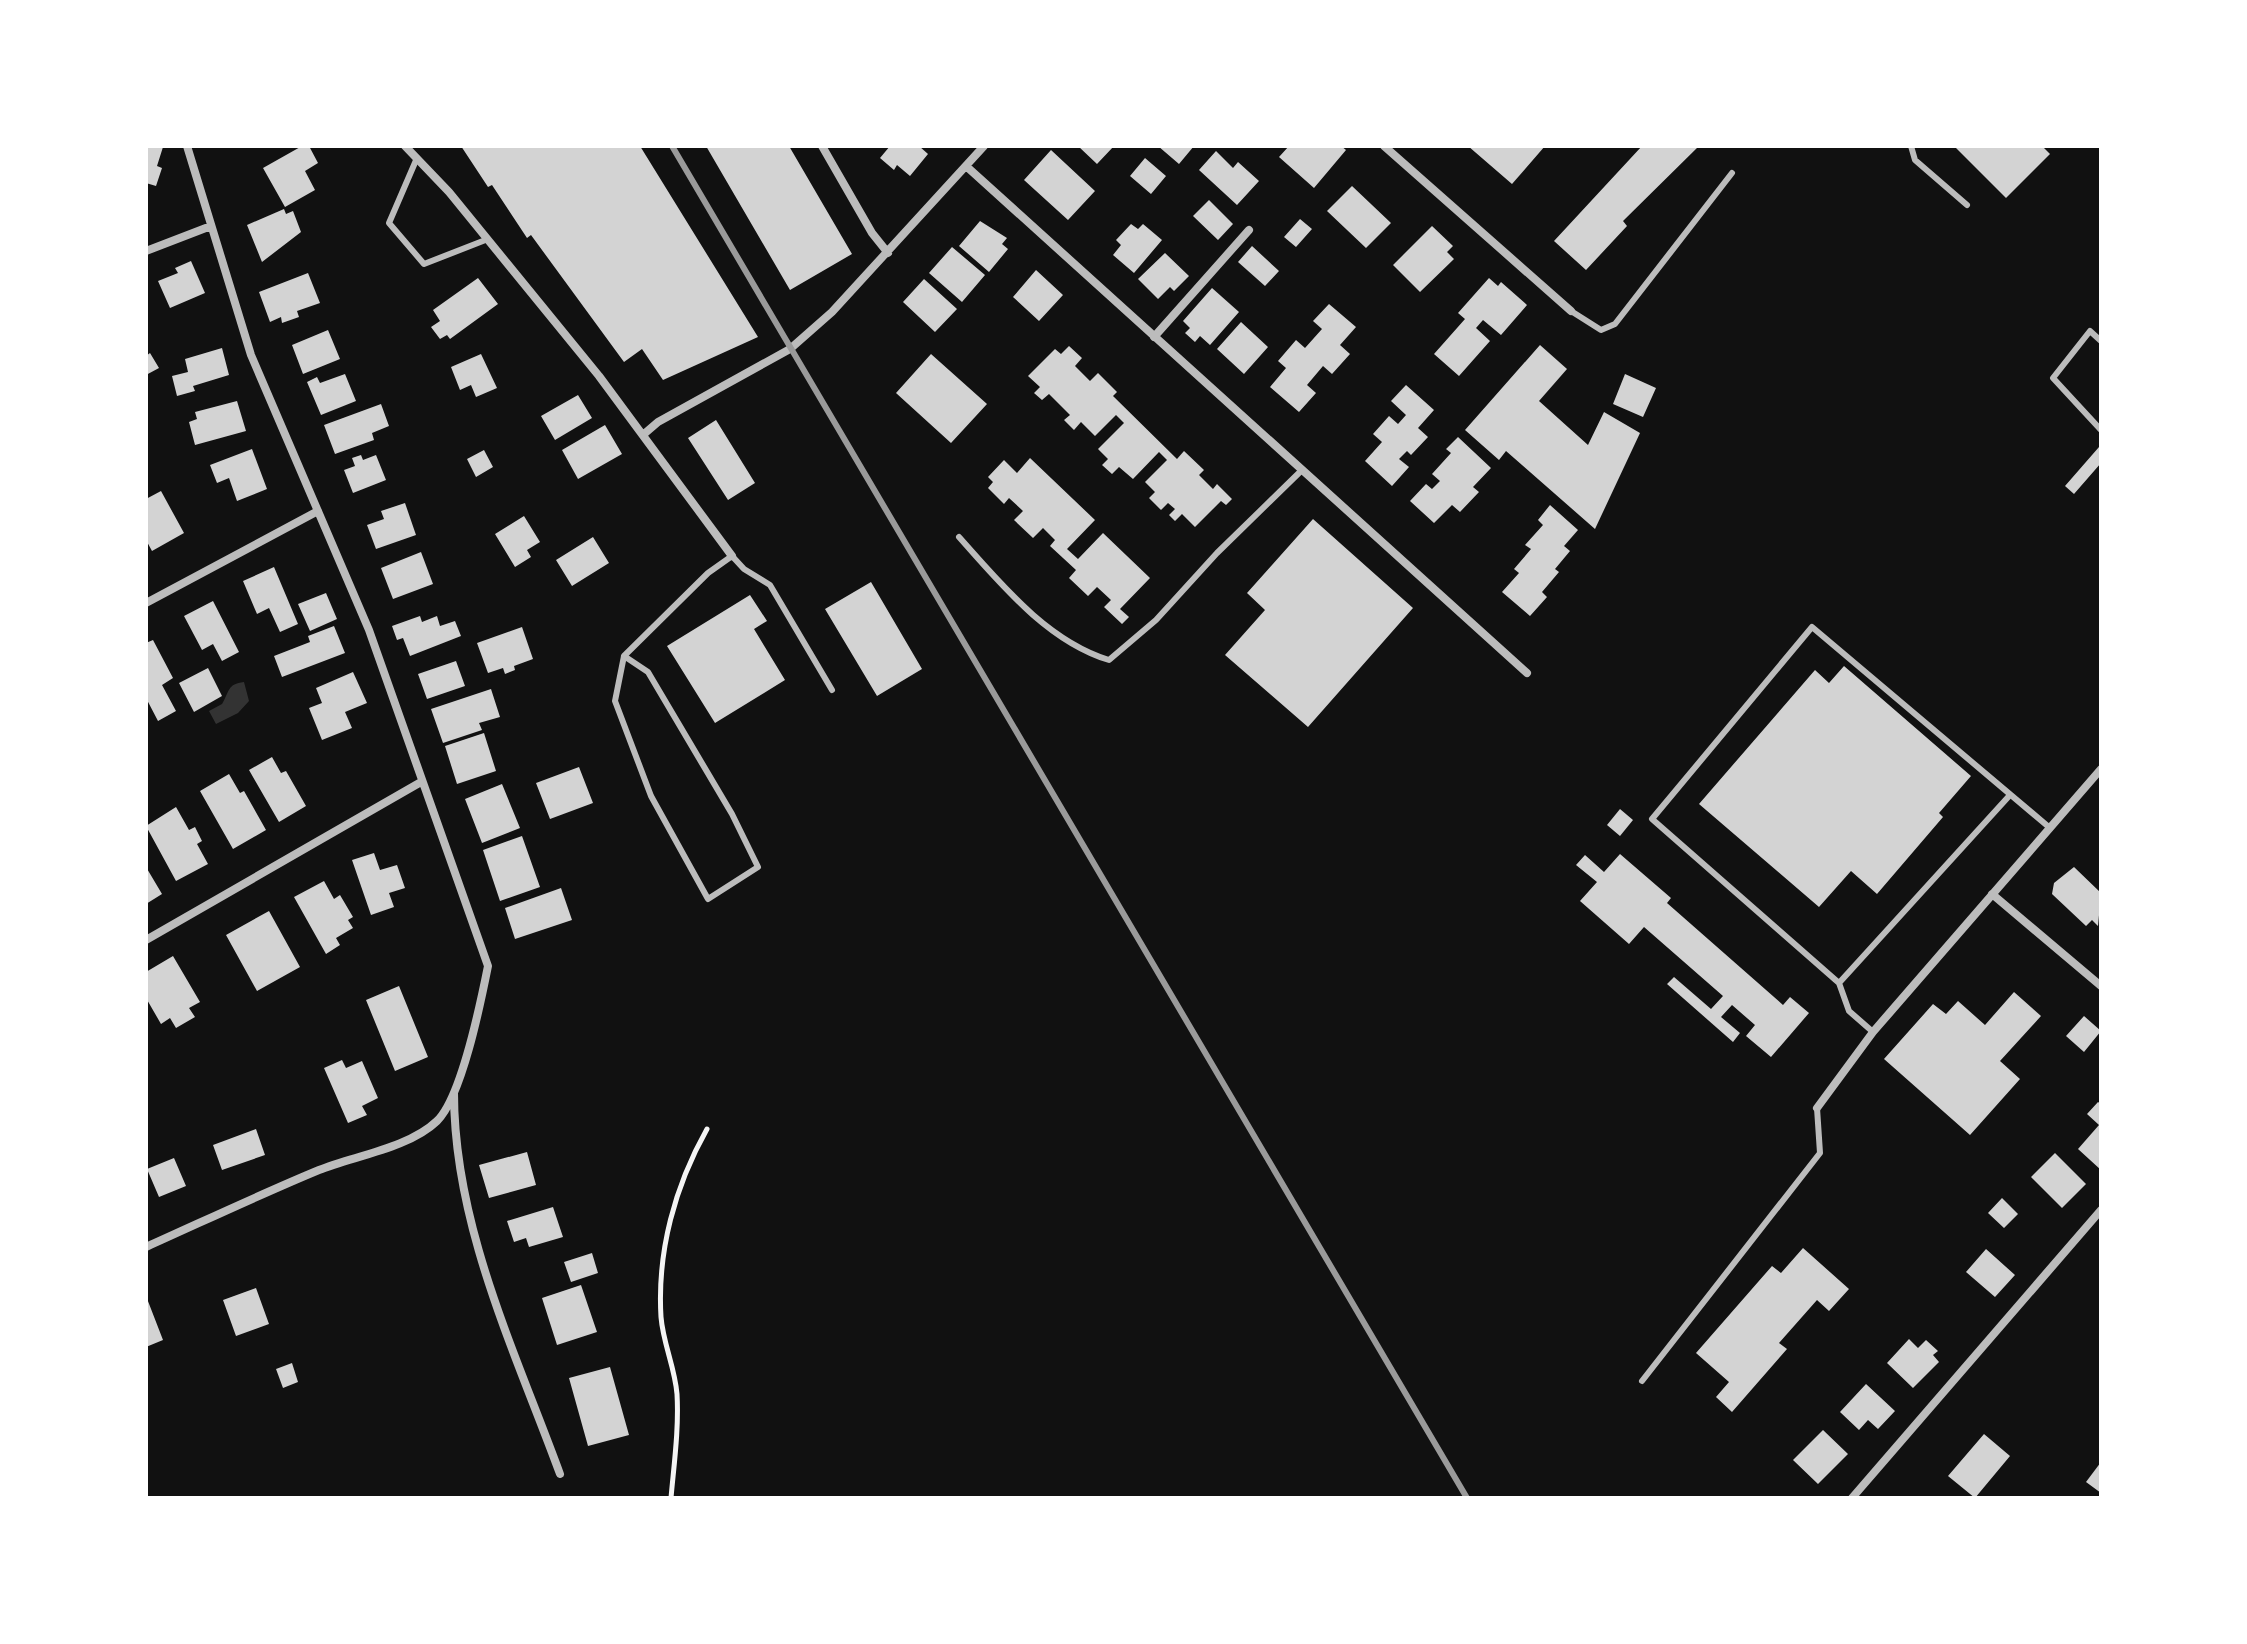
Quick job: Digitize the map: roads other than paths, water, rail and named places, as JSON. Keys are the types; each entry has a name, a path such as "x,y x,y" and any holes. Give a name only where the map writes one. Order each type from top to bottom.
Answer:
{"street":[{"path":"146,1247 321,1169 394,1145 437,1121 454,1089 480,1012 488,966 369,630 251,355 187,146"},
{"path":"405,146 488,239 644,434 732,556"},
{"path":"822,146 872,233 888,253"},
{"path":"644,434 658,422 790,349 832,312 984,146"},
{"path":"1384,146 1571,311"},
{"path":"966,166 1527,673"},
{"path":"146,251 211,226"},
{"path":"1154,337 1249,230"},
{"path":"146,603 318,511"},
{"path":"1817,1108 1873,1032 2101,769"},
{"path":"146,940 421,782"},
{"path":"1992,894 2101,986"},
{"path":"454,1089 454,1130 469,1220 560,1474"},
{"path":"1852,1498 2101,1210"}],"lane":[{"path":"1911,146 1915,160 1967,205"},
{"path":"417,158 389,223 424,264 488,239"},
{"path":"1571,311 1601,330 1615,324 1732,173"},
{"path":"2101,341 2090,331 2053,378 2101,430"},
{"path":"959,537 1030,612 1083,652 1109,660 1156,620 1217,553 1302,470"},
{"path":"624,656 648,672 732,814 758,867 708,899 651,796 615,701 624,656 708,573 732,556 744,569 770,585 832,690"},
{"path":"1873,1032 1849,1011 1839,983 1652,819 1812,627 2050,828"},
{"path":"1839,983 2010,795"},
{"path":"1642,1381 1820,1153 1817,1108"}],"railway":[{"path":"672,146 1467,1498"}]}
